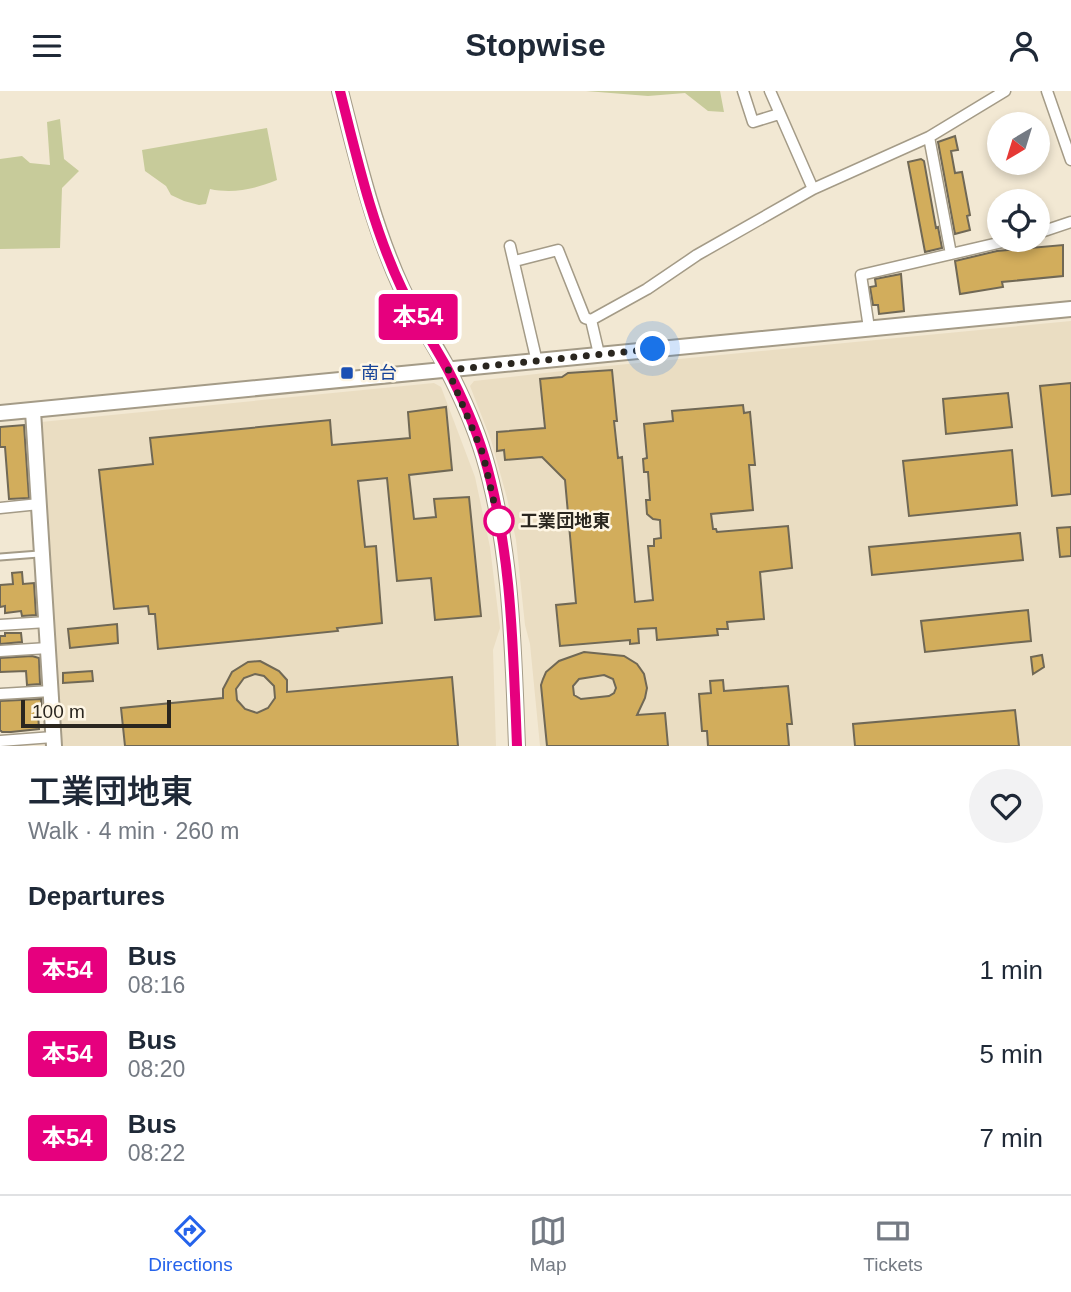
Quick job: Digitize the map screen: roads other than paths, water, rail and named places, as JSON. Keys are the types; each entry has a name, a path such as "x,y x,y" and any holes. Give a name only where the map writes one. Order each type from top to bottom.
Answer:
{"street":[{"path":"340,91 378,232 403,290 448,370 483,454 497,511 512,613 517,746"},
{"path":"743,91 753,122 779,114"},
{"path":"770,91 813,189"},
{"path":"515,261 558,250 585,318 591,320 647,289 697,255 813,189 929,137 1005,91"},
{"path":"1047,91 1071,160"},
{"path":"929,137 951,254"},
{"path":"1050,229 1071,222"},
{"path":"869,328 862,275 987,246"},
{"path":"510,247 537,362"},
{"path":"0,413 1071,309"},
{"path":"591,320 599,354"},
{"path":"0,741 53,742 33,411"},
{"path":"0,508 39,504"},
{"path":"0,625 47,622"},
{"path":"0,651 48,648"},
{"path":"0,694 51,691"}],"lane":[{"path":"0,557 42,554"}],"place":[{"name":"南台","path":"347,373"},
{"name":"工業団地東","path":"499,521"}]}
